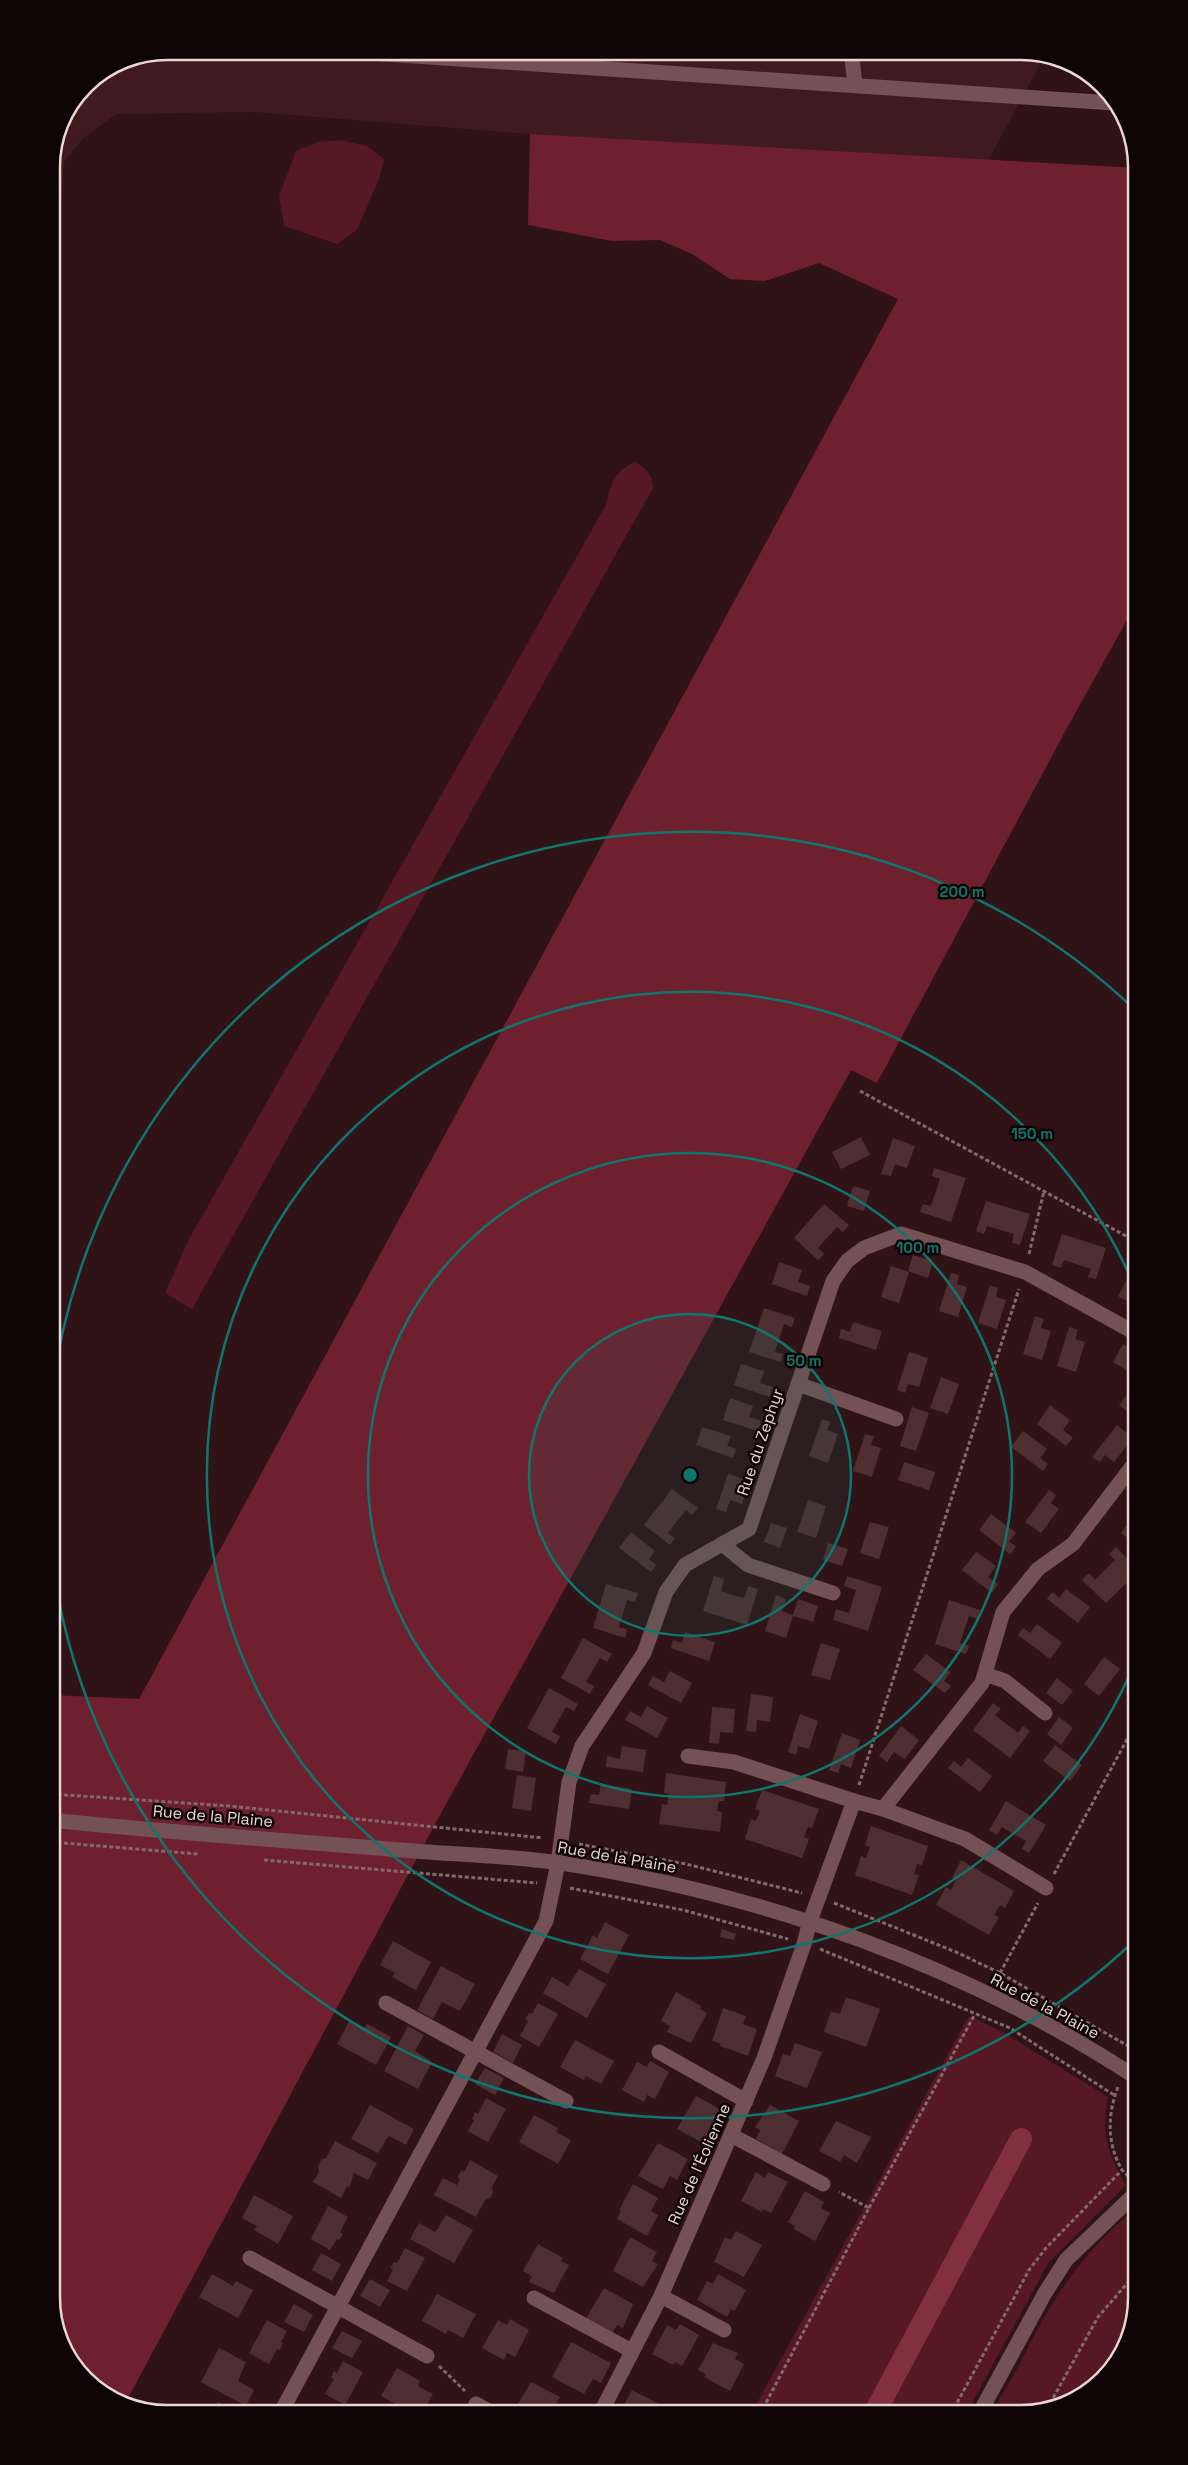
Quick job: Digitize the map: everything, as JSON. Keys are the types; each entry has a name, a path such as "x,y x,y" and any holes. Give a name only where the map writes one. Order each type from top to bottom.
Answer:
{"street":[{"path":"558,60 1106,103"},
{"path":"852,60 855,84"},
{"name":"Rue du Zephyr","path":"558,1863 569,1782 582,1746 644,1653 666,1592 685,1565 749,1529 833,1281 847,1261 864,1248 901,1234 1025,1272 1128,1329"},
{"path":"798,1384 896,1419"},
{"path":"883,1809 982,1683 1003,1612 1038,1569 1073,1544 1128,1472"},
{"path":"722,1544 748,1565 833,1593"},
{"path":"985,1674 1005,1681 1045,1713"},
{"path":"688,1756 734,1762 883,1809 965,1839 1046,1888"},
{"path":"810,1921 854,1801"},
{"name":"Rue de la Plaine","path":"60,1821 558,1863 649,1878 810,1921 896,1953 1015,2006 1128,2073"},
{"path":"285,2405 546,1921 558,1863"},
{"name":"Rue de l'Éolienne","path":"605,2405 661,2296 746,2101 764,2058 804,1944 810,1921"},
{"path":"386,2003 566,2101"},
{"path":"659,2052 746,2101"},
{"path":"731,2135 824,2184"},
{"path":"984,2405 1045,2293 1066,2260 1128,2201"},
{"path":"250,2258 427,2356"},
{"path":"661,2296 724,2330"},
{"path":"534,2298 632,2351"}],"path":[{"path":"860,1091 1128,1237"},
{"path":"854,1801 1025,1272 1044,1191"},
{"path":"1000,1973 1128,1738"},
{"path":"420,1872 553,1885 683,1910 836,1954 1010,2028 1114,2095"},
{"path":"765,2405 869,2208 976,2013"},
{"path":"1122,2170 1114,2157 1109,2128 1114,2095 1128,2077"},
{"path":"824,2184 869,2208"},
{"path":"1052,2400 1098,2317 1128,2282"},
{"path":"427,2356 454,2378 476,2404"}],"shaded area":[{"path":"1028,60 1041,62 988,161 530,134 254,112 117,114 83,138 64,162 60,218 61,153 68,126 78,107 96,87 113,74 132,66 153,61"},
{"path":"530,134 1128,167 1128,618 1067,728 877,1083 851,1070 440,1815 128,2398 107,2387 91,2374 82,2363 68,2339 61,2312 60,1695 139,1699 898,299 819,263 765,281 730,279 692,254 660,240 612,241 528,225"},
{"path":"341,140 367,146 384,159 380,176 357,230 337,244 284,226 279,196 296,151 319,142"},
{"path":"635,462 648,472 653,488 192,1309 165,1293 188,1241 606,505 614,479 622,470"},
{"path":"969,2016 1003,2032 1108,2097 1105,2122 1107,2143 1114,2163 1126,2185 1049,2262 971,2405 756,2405"},
{"path":"1128,2215 1128,2298 1124,2326 1114,2352 1092,2378 1075,2391 1042,2403 1000,2405 999,2399 1012,2379 1054,2301 1086,2257"}],"building":[{"path":"861,1137 870,1155 841,1169 832,1152"},
{"path":"893,1138 915,1146 907,1168 895,1164 891,1176 881,1174"},
{"path":"934,1168 966,1178 951,1222 920,1212 923,1204 931,1206 940,1179 932,1176"},
{"path":"853,1186 870,1191 864,1211 847,1206"},
{"path":"986,1201 1030,1214 1020,1245 1012,1243 1014,1234 987,1226 984,1234 976,1231"},
{"path":"824,1204 849,1225 843,1232 837,1227 818,1248 824,1254 818,1260 794,1238"},
{"path":"1062,1234 1106,1248 1096,1279 1088,1277 1091,1269 1064,1260 1061,1268 1052,1265"},
{"path":"913,1255 933,1261 928,1278 908,1271"},
{"path":"779,1262 802,1270 798,1282 810,1286 807,1296 772,1284"},
{"path":"891,1266 909,1272 899,1303 881,1297"},
{"path":"951,1273 959,1275 957,1284 967,1287 958,1317 939,1311"},
{"path":"1128,1278 1128,1297 1126,1301 1118,1296"},
{"path":"990,1285 998,1288 996,1297 1006,1300 997,1329 978,1323"},
{"path":"764,1308 795,1318 792,1327 784,1324 775,1352 783,1354 781,1362 749,1352"},
{"path":"1035,1316 1044,1319 1041,1328 1051,1331 1042,1360 1023,1354"},
{"path":"853,1322 882,1331 876,1350 839,1338 841,1329 850,1332"},
{"path":"1069,1327 1078,1330 1075,1339 1085,1342 1076,1372 1057,1366"},
{"path":"1123,1344 1128,1347 1128,1371 1113,1362"},
{"path":"909,1352 928,1358 919,1387 908,1384 905,1393 897,1390"},
{"path":"741,1364 764,1371 760,1383 773,1387 770,1397 734,1385"},
{"path":"941,1377 959,1384 948,1414 930,1408"},
{"path":"1128,1394 1128,1412 1119,1405"},
{"path":"730,1398 753,1406 749,1417 761,1421 758,1431 723,1420"},
{"path":"1050,1405 1070,1420 1063,1430 1073,1438 1066,1446 1037,1424"},
{"path":"912,1407 929,1413 916,1451 900,1446"},
{"path":"822,1419 830,1422 827,1430 838,1434 828,1463 809,1456"},
{"path":"1117,1425 1128,1434 1128,1444 1114,1462 1105,1455 1100,1462 1092,1457"},
{"path":"702,1427 731,1436 727,1446 736,1449 733,1458 696,1445"},
{"path":"1023,1431 1047,1449 1040,1458 1048,1464 1043,1471 1011,1447"},
{"path":"865,1434 874,1436 871,1445 881,1448 872,1477 853,1471"},
{"path":"904,1462 935,1472 929,1490 898,1480"},
{"path":"728,1474 749,1481 742,1504 730,1500 726,1512 716,1509"},
{"path":"672,1489 698,1508 692,1515 686,1510 668,1533 675,1538 670,1545 644,1525"},
{"path":"1049,1490 1056,1495 1051,1503 1059,1509 1041,1533 1025,1522"},
{"path":"808,1500 826,1506 816,1538 797,1532"},
{"path":"991,1514 1016,1533 1009,1541 1016,1547 1010,1554 979,1530"},
{"path":"870,1522 889,1527 879,1559 860,1553"},
{"path":"771,1523 787,1528 780,1548 764,1542"},
{"path":"1126,1526 1128,1527 1128,1538 1121,1533"},
{"path":"631,1532 655,1551 649,1559 656,1565 651,1572 619,1548"},
{"path":"828,1543 848,1549 842,1566 823,1560"},
{"path":"1116,1547 1128,1560 1128,1582 1106,1603 1082,1580 1089,1573 1095,1580 1115,1560 1109,1554"},
{"path":"976,1552 996,1566 988,1577 998,1584 992,1593 962,1570"},
{"path":"714,1576 724,1579 721,1591 733,1595 744,1598 748,1586 758,1589 747,1625 703,1611"},
{"path":"847,1576 882,1587 868,1631 833,1620 836,1609 849,1613 856,1590 844,1586"},
{"path":"606,1584 638,1593 635,1602 627,1600 619,1627 627,1629 625,1638 593,1628"},
{"path":"1066,1589 1090,1607 1078,1623 1047,1599 1052,1592 1059,1598"},
{"path":"776,1595 786,1599 782,1611 793,1615 798,1599 818,1606 813,1622 793,1616 786,1638 765,1631"},
{"path":"949,1600 980,1610 977,1619 969,1616 960,1643 969,1646 966,1654 935,1644"},
{"path":"1037,1624 1062,1643 1050,1659 1018,1635 1023,1628 1030,1633"},
{"path":"685,1632 715,1642 709,1661 671,1648 673,1640 682,1643"},
{"path":"583,1638 612,1654 607,1662 600,1658 586,1682 594,1686 590,1694 561,1678"},
{"path":"821,1643 840,1649 830,1680 811,1675"},
{"path":"926,1654 950,1672 944,1681 951,1686 945,1693 913,1670"},
{"path":"1104,1657 1120,1669 1099,1696 1084,1684"},
{"path":"670,1671 692,1683 681,1703 648,1685 653,1676 664,1682"},
{"path":"1057,1678 1073,1691 1062,1705 1046,1693"},
{"path":"549,1688 578,1704 574,1711 566,1707 552,1732 560,1736 556,1744 527,1728"},
{"path":"751,1694 773,1697 770,1722 757,1720 756,1732 746,1731"},
{"path":"993,1703 1001,1709 995,1715 1018,1733 1023,1726 1030,1731 1010,1758 973,1730"},
{"path":"647,1706 668,1718 657,1738 625,1720 630,1711 641,1717"},
{"path":"712,1707 735,1709 733,1733 720,1732 719,1744 709,1743"},
{"path":"800,1714 818,1721 809,1749 798,1746 796,1755 788,1752"},
{"path":"1059,1717 1073,1728 1061,1745 1047,1734"},
{"path":"901,1726 919,1740 905,1759 894,1752 887,1762 879,1756"},
{"path":"842,1733 860,1740 851,1768 841,1764 838,1773 829,1770"},
{"path":"1055,1745 1082,1765 1070,1781 1043,1761"},
{"path":"622,1746 646,1750 643,1772 606,1767 607,1756 620,1759"},
{"path":"508,1749 526,1751 523,1772 505,1769"},
{"path":"968,1758 992,1776 980,1792 948,1768 954,1761 961,1767"},
{"path":"666,1773 726,1782 724,1801 719,1801 717,1811 722,1812 720,1832 659,1824 662,1804 667,1805 669,1794 664,1793"},
{"path":"517,1775 536,1778 531,1811 512,1808"},
{"path":"601,1784 632,1789 629,1809 589,1803 591,1794 599,1795"},
{"path":"762,1790 819,1809 812,1828 808,1827 804,1837 809,1839 802,1858 745,1839 751,1819 756,1821 760,1811 755,1809"},
{"path":"1006,1801 1046,1825 1029,1853 1022,1849 1026,1841 1002,1827 997,1835 989,1830"},
{"path":"871,1826 928,1846 922,1865 917,1864 914,1874 919,1875 912,1895 855,1875 861,1856 866,1858 870,1847 865,1845"},
{"path":"961,1860 1014,1891 1005,1908 1000,1905 994,1915 999,1917 989,1935 936,1905 946,1887 951,1890 956,1880 952,1878"},
{"path":"605,1922 629,1935 608,1974 580,1959 593,1935 597,1938"},
{"path":"722,1929 736,1934 734,1940 720,1937"},
{"path":"393,1941 431,1962 416,1990 392,1977 395,1973 380,1965"},
{"path":"441,1966 475,1984 460,2011 442,2002 433,2019 417,2010"},
{"path":"579,1969 606,1984 587,2018 543,1993 552,1977 568,1986"},
{"path":"676,1992 701,2006 700,2009 707,2013 691,2043 667,2032 670,2026 661,2021"},
{"path":"846,1997 880,2009 866,2047 824,2032 831,2011 840,2014"},
{"path":"538,2003 558,2014 539,2047 520,2036 528,2021 525,2019 529,2013 532,2014"},
{"path":"723,2008 746,2016 743,2024 757,2029 748,2056 720,2046 721,2044 712,2041"},
{"path":"350,2020 365,2028 367,2024 391,2037 376,2065 337,2044"},
{"path":"408,2026 424,2035 415,2051 432,2062 418,2089 384,2071"},
{"path":"502,2034 522,2045 513,2063 493,2052"},
{"path":"575,2040 614,2061 601,2084 586,2076 584,2080 560,2067"},
{"path":"795,2043 822,2052 807,2088 775,2076 783,2054 790,2056"},
{"path":"650,2061 669,2072 655,2099 647,2095 644,2102 622,2090 637,2062 647,2067"},
{"path":"485,2068 504,2078 495,2095 475,2084"},
{"path":"696,2096 725,2112 714,2137 708,2134 703,2143 677,2129"},
{"path":"486,2098 506,2109 488,2142 468,2131 474,2120 472,2119 475,2112 478,2114"},
{"path":"370,2105 414,2129 406,2145 389,2136 378,2153 351,2139"},
{"path":"770,2105 799,2121 782,2154 756,2139 760,2130 755,2127"},
{"path":"534,2115 558,2128 556,2132 571,2140 558,2164 519,2142"},
{"path":"836,2121 871,2137 857,2163 844,2155 840,2162 819,2151"},
{"path":"335,2141 377,2163 368,2180 354,2173 349,2188 347,2186 341,2198 313,2182 319,2172 318,2166 321,2160 326,2158"},
{"path":"658,2143 688,2159 677,2180 670,2176 663,2189 638,2176"},
{"path":"470,2160 498,2176 492,2187 493,2193 490,2198 485,2200 476,2217 434,2195 443,2178 457,2185 460,2179 457,2178 462,2170 464,2172"},
{"path":"756,2172 765,2178 768,2172 788,2182 771,2213 763,2209 762,2212 741,2201"},
{"path":"633,2184 658,2198 651,2211 658,2215 647,2236 617,2219 621,2211 619,2210"},
{"path":"805,2191 824,2202 821,2208 830,2213 815,2241 794,2229 795,2226 788,2222"},
{"path":"254,2195 293,2216 278,2244 254,2230 257,2226 242,2218"},
{"path":"328,2206 348,2217 340,2232 343,2234 339,2240 337,2239 330,2250 311,2239"},
{"path":"446,2215 473,2230 454,2263 410,2239 419,2223 435,2232"},
{"path":"736,2231 762,2245 744,2277 714,2262 725,2237 731,2240"},
{"path":"630,2237 657,2252 652,2261 658,2264 643,2287 613,2271"},
{"path":"538,2244 563,2258 561,2261 569,2265 554,2293 529,2282 532,2276 523,2271"},
{"path":"405,2248 425,2258 407,2291 387,2281 393,2270 390,2268 394,2262 397,2263"},
{"path":"321,2253 341,2264 332,2281 312,2270"},
{"path":"212,2274 233,2286 236,2281 253,2290 238,2318 199,2297"},
{"path":"718,2274 746,2290 735,2311 731,2309 727,2317 697,2300 707,2281 713,2284"},
{"path":"370,2279 390,2290 380,2307 360,2296"},
{"path":"604,2288 633,2304 623,2328 617,2325 612,2334 585,2320"},
{"path":"437,2294 476,2314 463,2338 448,2330 446,2334 422,2321"},
{"path":"294,2304 313,2315 304,2332 284,2322"},
{"path":"510,2319 529,2330 515,2357 507,2353 504,2360 482,2348 498,2320 507,2325"},
{"path":"267,2320 287,2331 281,2342 283,2343 280,2350 277,2349 269,2364 249,2353"},
{"path":"680,2324 699,2335 682,2366 675,2362 673,2365 652,2354 667,2325 676,2330"},
{"path":"342,2331 362,2341 352,2358 332,2348"},
{"path":"571,2342 611,2363 601,2383 593,2379 584,2394 552,2377"},
{"path":"713,2343 738,2353 735,2359 744,2364 730,2391 704,2377 706,2374 698,2370"},
{"path":"219,2348 246,2362 238,2381 254,2390 246,2405 244,2405 201,2382"},
{"path":"343,2361 363,2372 345,2405 325,2394 334,2379 331,2378 334,2371 337,2373"},
{"path":"397,2368 420,2381 418,2386 433,2394 427,2405 398,2405 381,2396"},
{"path":"531,2382 560,2397 556,2405 517,2405"},
{"path":"632,2390 661,2405 624,2405"}],"waterway":[{"path":"879,2405 1021,2139"}]}
